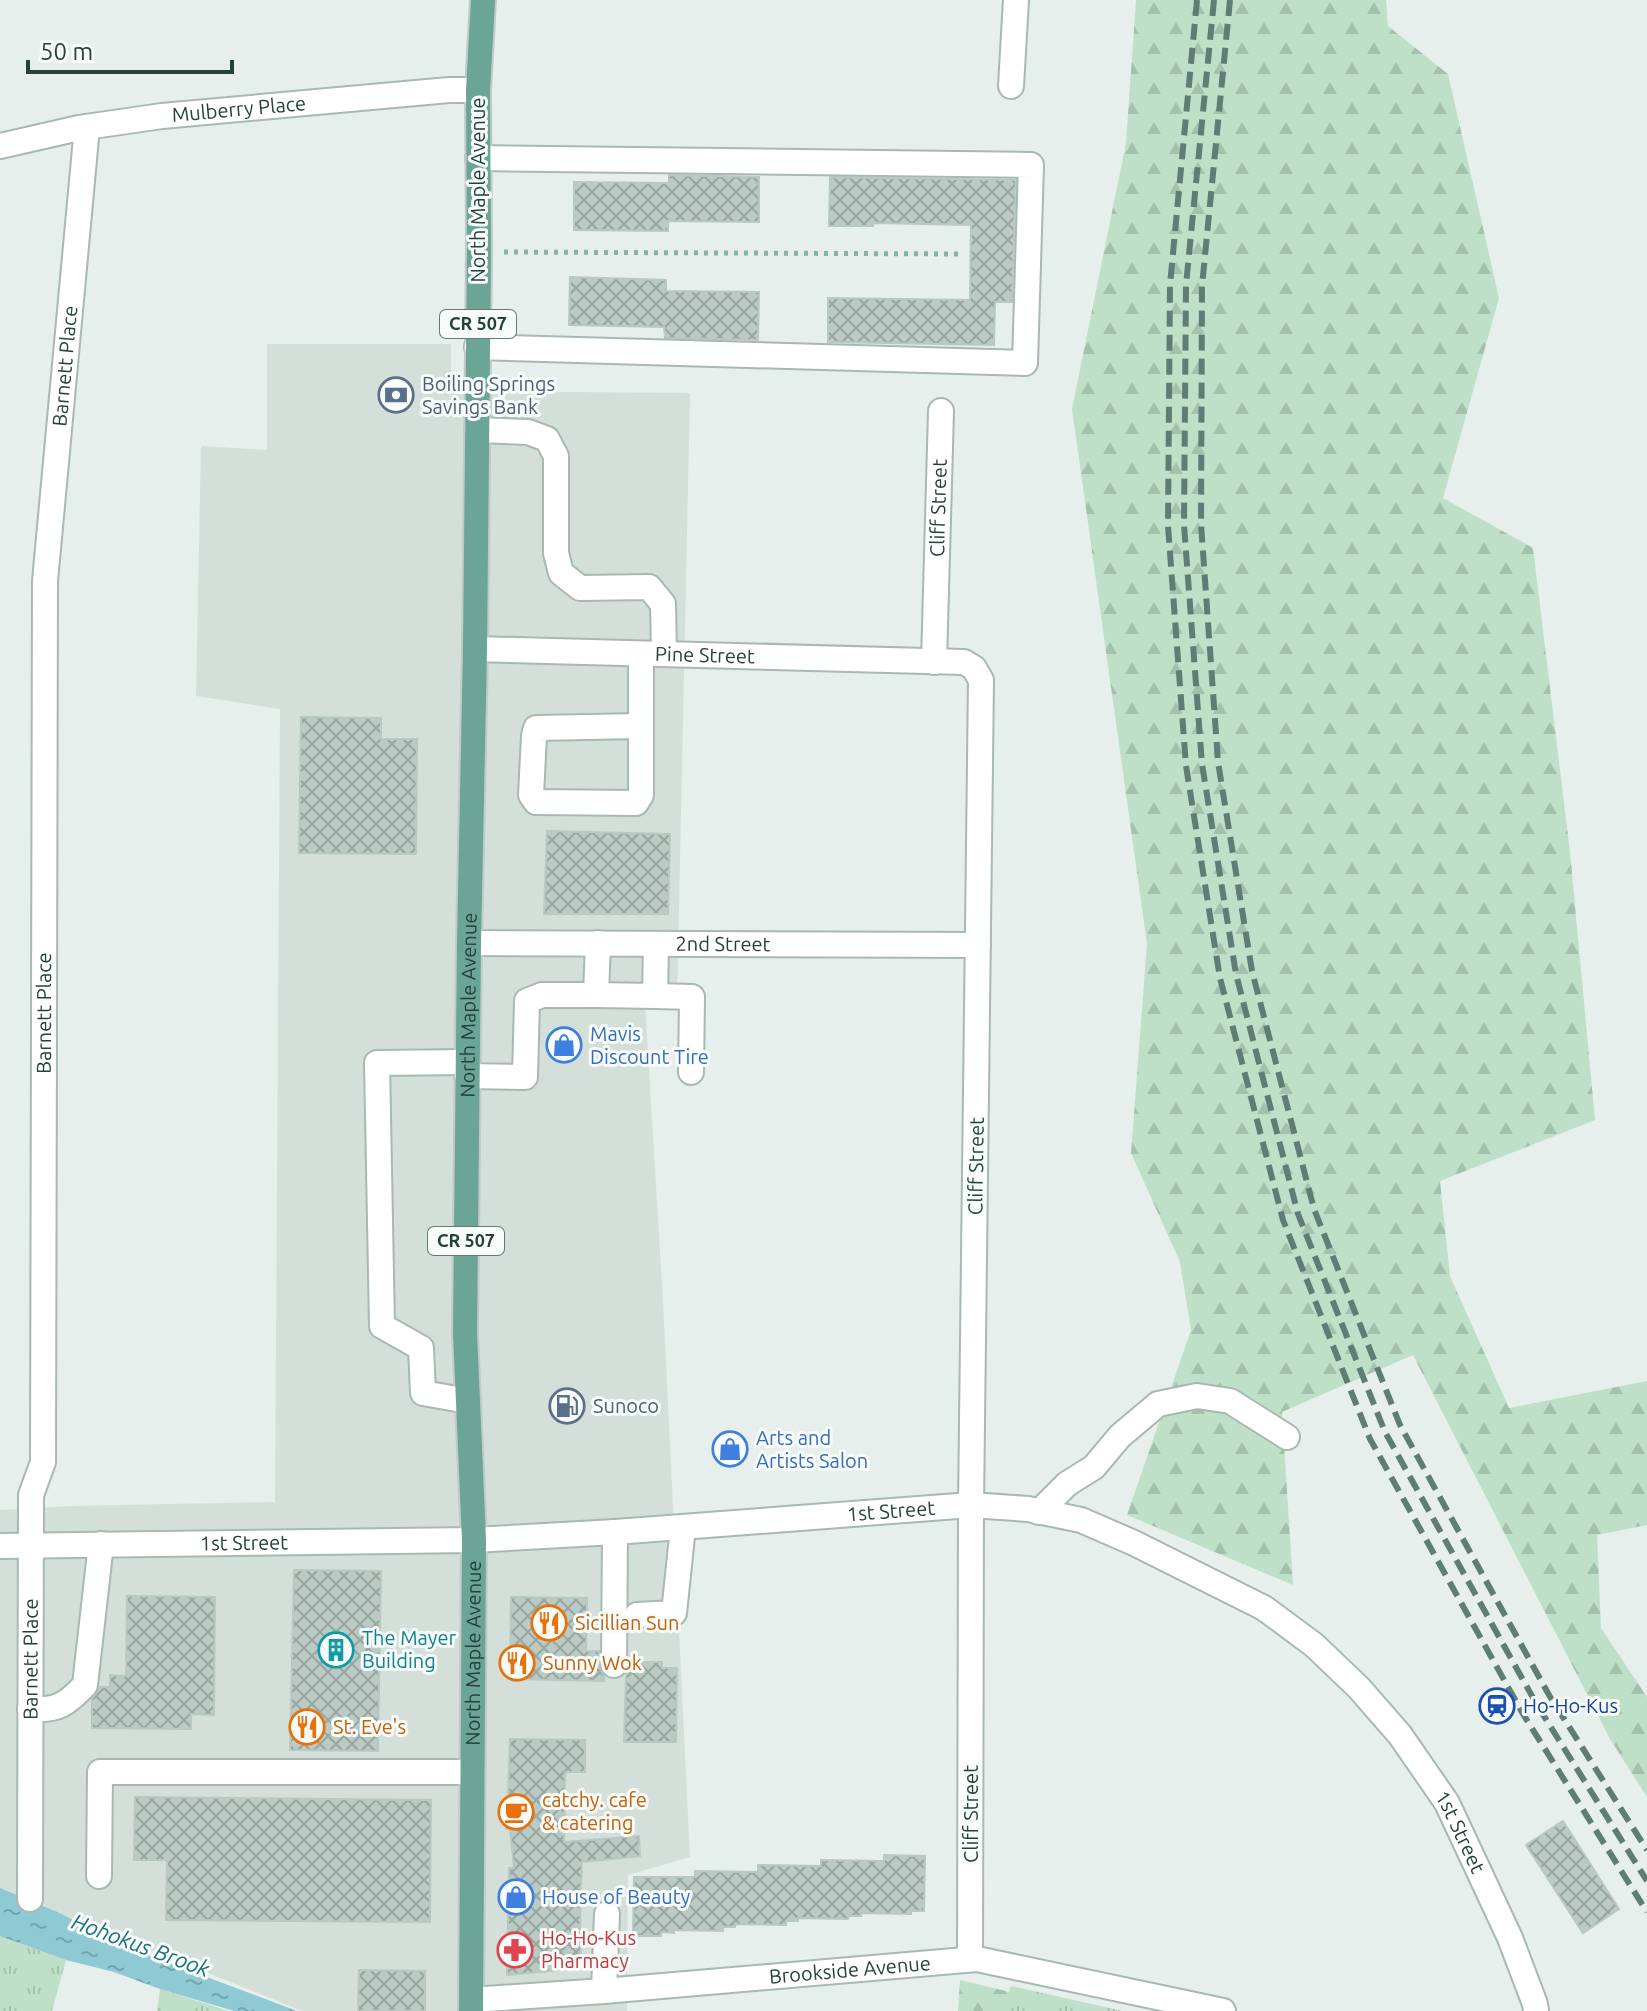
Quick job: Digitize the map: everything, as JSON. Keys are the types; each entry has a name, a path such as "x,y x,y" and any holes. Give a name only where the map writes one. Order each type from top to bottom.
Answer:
{"main road":[{"name":"North Maple Avenue","path":"471,2006 474,1540 465,1333 475,649 478,90 483,0"}],"street":[{"path":"1011,86 1016,0"},
{"name":"Mulberry Place","path":"0,146 87,127 162,116 478,90"},
{"name":"Barnett Place","path":"30,1899 31,1495 43,1462 45,581 87,127"},
{"path":"477,347 1025,363 1031,165 478,158"},
{"name":"Cliff Street","path":"941,411 934,662 964,662 974,668 981,680 971,1505 970,1959"},
{"path":"477,430 528,432 547,439 556,456 556,553 561,573 580,588 649,587 663,604 640,726 641,795 636,803 536,802 531,795 536,728 640,726"},
{"name":"Pine Street","path":"475,649 934,662"},
{"name":"2nd Street","path":"469,943 978,945"},
{"path":"596,995 598,943"},
{"path":"655,996 656,944"},
{"path":"468,1401 423,1393 421,1348 382,1326 377,1063 468,1069 525,1077 527,1001 542,995 692,997 691,1072"},
{"path":"1039,1512 1067,1484 1094,1467 1120,1436 1158,1404 1197,1396 1230,1401 1287,1437"},
{"name":"1st Street","path":"0,1546 474,1540 971,1505 1081,1520 1264,1608 1314,1645 1359,1688 1400,1735 1447,1803 1510,1938 1536,2011"},
{"path":"637,1615 674,1613 683,1527"},
{"path":"614,1665 615,1532"},
{"path":"30,1709 44,1710 69,1702 85,1685 101,1544"},
{"path":"99,1876 100,1772 472,1772"},
{"path":"604,1991 607,1914"},
{"name":"Brookside Avenue","path":"471,2006 604,1991 977,1959 1223,2011"}],"path":[{"path":"479,252 959,254"}],"shaded area":[{"path":"267,344 451,344 451,391 690,393 677,1002 645,1005 690,1857 628,1875 627,2011 302,2011 0,1889 0,1510 275,1502 280,709 196,696 201,446 267,450"}],"green space":[{"path":"1136,0 1386,0 1388,26 1448,74 1499,298 1443,498 1533,548 1570,852 1595,1120 1440,1181 1450,1276 1509,1408 1647,1381 1647,1525 1597,1535 1601,1628 1647,1697 1647,1797 1610,1739 1413,1355 1282,1412 1293,1585 1127,1515 1191,1330 1180,1262 1131,1153 1147,944 1072,409 1126,143"},
{"path":"0,1936 66,1960 52,2011 0,2011"},
{"path":"960,1980 1088,2011 958,2011"},
{"path":"1011,1986 1123,2011 1002,2011"},
{"path":"160,1989 229,2011 157,2011"}],"water":[{"path":"0,1888 62,1914 127,1947 297,2011 234,2011 114,1972 66,1960 0,1936"}],"building":[{"path":"669,175 759,177 759,222 668,221 668,231 574,230 574,182 669,183"},
{"path":"830,177 1016,180 1012,302 995,302 994,345 828,342 828,298 970,300 971,225 874,223 873,226 829,226"},
{"path":"570,277 666,280 666,291 759,292 758,340 665,338 664,327 569,325"},
{"path":"301,717 381,718 381,739 417,739 416,854 299,853"},
{"path":"547,831 670,834 668,914 544,914"},
{"name":"The Mayer Building","path":"294,1570 381,1571 378,1751 290,1750"},
{"path":"127,1596 215,1597 214,1715 191,1714 191,1729 92,1728 92,1699 100,1687 110,1687 110,1675 126,1676"},
{"path":"511,1597 587,1598 586,1651 599,1651 599,1666 604,1681 510,1679"},
{"path":"629,1662 662,1662 662,1668 677,1668 676,1742 624,1742"},
{"path":"510,1739 585,1740 585,1772 565,1772 564,1842 639,1836 640,1856 582,1862 581,1968 507,1975 509,1868 514,1868 510,1829 507,1829"},
{"path":"135,1797 431,1800 430,1922 166,1920 167,1860 134,1860"},
{"path":"1563,1821 1619,1909 1583,1933 1526,1845"},
{"path":"884,1855 925,1856 924,1911 911,1911 911,1914 861,1913 861,1916 849,1916 848,1919 798,1918 798,1921 786,1921 786,1925 735,1924 735,1927 723,1927 723,1931 674,1930 674,1933 661,1932 661,1936 636,1936 637,1931 633,1931 634,1877 695,1877 695,1871 758,1872 758,1865 821,1866 821,1860 884,1861"},
{"path":"359,1970 425,1971 425,2011 358,2011"}],"railway":[{"path":"1197,0 1170,285 1168,526 1186,766 1220,978 1283,1220 1370,1439 1523,1714 1647,1912"},
{"path":"1214,0 1186,285 1184,525 1202,764 1236,974 1298,1214 1385,1432 1537,1705 1647,1881"},
{"path":"1230,0 1202,286 1201,524 1218,762 1252,971 1314,1209 1400,1425 1549,1695 1647,1850"}],"place":[{"name":"Boiling Springs Savings Bank","path":"396,395"},
{"name":"Mavis Discount Tire","path":"564,1045"},
{"name":"Sunoco","path":"567,1406"},
{"name":"Arts and Artists Salon","path":"730,1449"},
{"name":"Sicillian Sun","path":"549,1623"},
{"name":"The Mayer Building","path":"336,1650"},
{"name":"Sunny Wok","path":"517,1663"},
{"name":"Ho-Ho-Kus","path":"1497,1706"},
{"name":"St. Eve's","path":"307,1727"},
{"name":"catchy. cafe & catering","path":"516,1812"},
{"name":"House of Beauty","path":"516,1897"},
{"name":"Ho-Ho-Kus Pharmacy","path":"515,1950"}],"water label":[{"name":"Hohokus Brook","path":"141,1945"}]}
